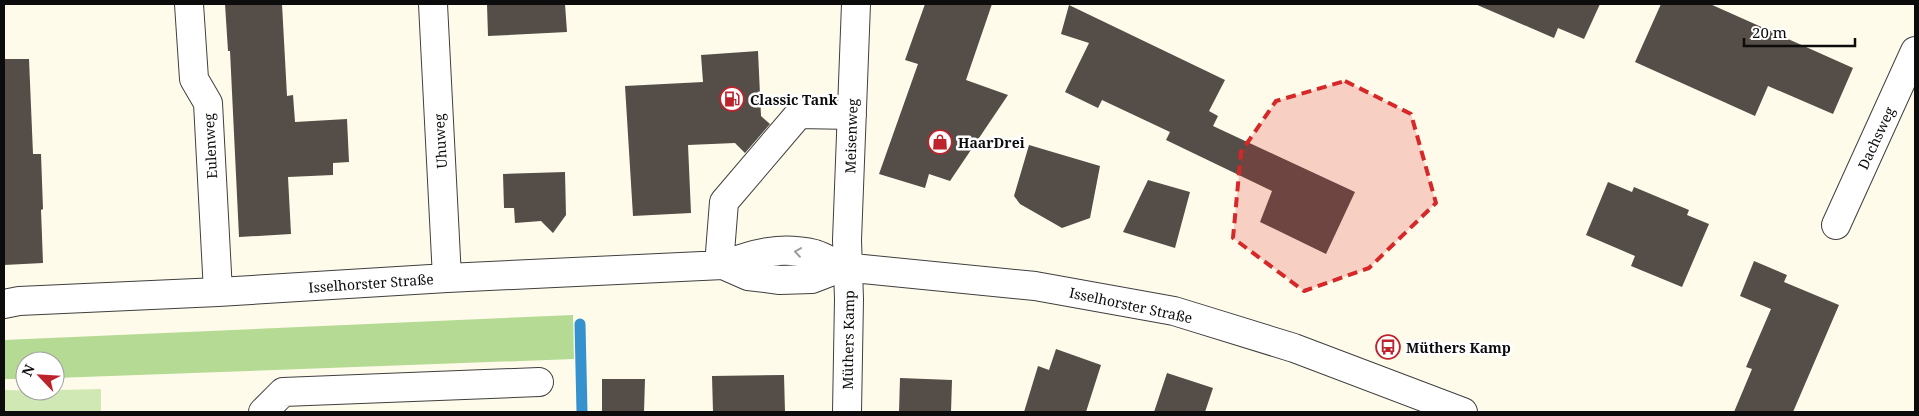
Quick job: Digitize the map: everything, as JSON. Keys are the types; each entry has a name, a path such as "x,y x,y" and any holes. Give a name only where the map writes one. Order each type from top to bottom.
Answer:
{"street":[{"name":"Eulenweg","path":"189,4 194,80 208,103 218,292"},
{"name":"Uhuweg","path":"433,4 447,278"},
{"name":"Meisenweg","path":"846,267 856,4"},
{"name":"Dachsweg","path":"1836,225 1915,51"},
{"path":"721,265 724,202 800,114 852,115"},
{"name":"Isselhorster Straße","path":"9,301 218,292 447,278 721,265 751,254 781,250 816,255 846,267 1035,286 1174,312 1294,348 1463,412"},
{"name":"Müthers Kamp","path":"846,267 847,412"},
{"path":"263,412 283,392 539,382"}],"highlighted area":[{"path":"1345,81 1411,114 1436,203 1369,268 1304,291 1233,238 1241,152 1276,101"}],"green space":[{"path":"573,315 574,359 65,378 65,351 15,351 15,379 4,379 4,340"},
{"path":"101,389 101,412 4,412 4,390 15,390 15,401 65,401 65,390"}],"building":[{"path":"225,4 282,4 287,96 293,95 295,122 347,119 349,162 333,163 333,175 288,177 291,234 239,237 230,51 228,51"},
{"path":"487,4 565,4 567,32 488,36"},
{"path":"925,4 992,4 966,80 1008,95 950,181 929,174 925,188 879,174 918,64 905,60"},
{"path":"1475,4 1600,4 1584,39 1558,28 1554,38"},
{"path":"1661,4 1710,4 1853,68 1833,114 1768,86 1755,116 1635,62"},
{"path":"1069,5 1225,80 1209,111 1218,116 1213,126 1355,192 1326,254 1260,222 1272,191 1166,140 1170,132 1102,100 1098,108 1065,92 1089,43 1061,34"},
{"path":"758,51 761,116 770,124 745,153 735,143 688,145 691,213 633,216 625,86 703,82 701,55"},
{"path":"4,59 29,59 33,154 41,154 43,263 4,265"},
{"path":"1029,145 1100,166 1090,218 1062,228 1020,204 1014,196"},
{"path":"565,172 566,215 553,233 541,221 515,223 514,208 504,208 503,174"},
{"path":"1148,180 1190,192 1175,248 1123,232"},
{"path":"1608,182 1632,192 1634,187 1689,210 1687,215 1709,224 1682,287 1631,266 1635,256 1586,235"},
{"path":"1754,261 1787,275 1784,282 1839,305 1793,412 1734,412 1752,369 1746,367 1771,309 1740,296"},
{"path":"1056,349 1101,365 1086,412 1024,412 1038,366 1049,370"},
{"path":"1167,373 1213,388 1205,412 1154,412"},
{"path":"784,375 785,412 713,412 712,376"},
{"path":"900,378 952,380 951,412 899,412"},
{"path":"602,379 645,379 644,412 602,412"}],"waterway":[{"path":"580,324 582,412"}],"place":[{"name":"Classic Tank","path":"732,99"},
{"name":"HaarDrei","path":"940,142"},
{"name":"Müthers Kamp","path":"1388,347"}]}
